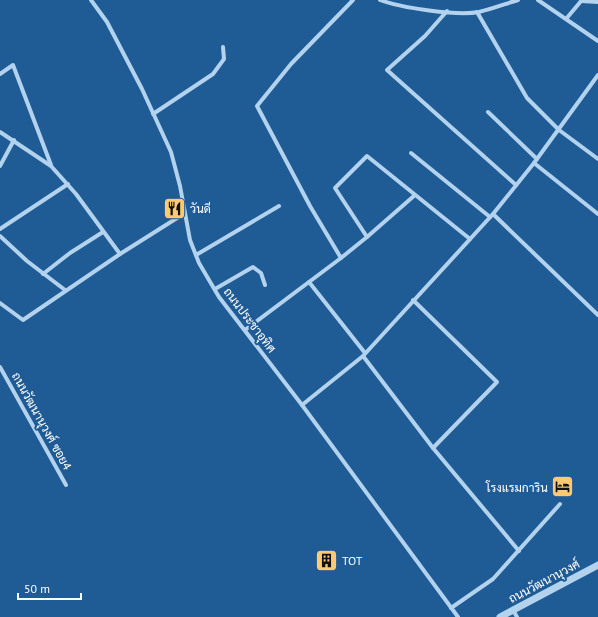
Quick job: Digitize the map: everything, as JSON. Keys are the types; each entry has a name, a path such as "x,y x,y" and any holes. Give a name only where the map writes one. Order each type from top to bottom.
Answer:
{"street":[{"name":"ถนนประชาอุทิศ","path":"91,0 107,22 171,152 190,240 196,255 215,289 458,617"},
{"path":"342,258 310,206 257,106 292,64 353,0"},
{"path":"380,0 396,6 447,11 478,12 518,0"},
{"path":"538,0 598,41"},
{"path":"566,19 581,1 598,2"},
{"path":"447,11 425,36 388,70 516,185"},
{"path":"478,12 528,98 559,130 598,159"},
{"path":"153,114 213,74 224,59 223,46"},
{"path":"0,74 13,65 51,166"},
{"path":"302,405 364,355 491,215 536,161 598,75"},
{"path":"488,112 536,161 598,214"},
{"path":"0,132 51,166 68,184 120,254"},
{"path":"0,166 14,140"},
{"path":"411,152 491,215 598,315"},
{"path":"367,236 335,188 367,156 470,238"},
{"path":"0,229 68,184"},
{"path":"245,330 342,258 415,195"},
{"path":"196,255 279,206"},
{"path":"0,303 23,320 120,254 185,214"},
{"path":"43,274 70,253 103,232"},
{"path":"0,236 43,274 65,290"},
{"path":"215,289 254,268 261,272 265,285"},
{"path":"309,282 434,448 519,551"},
{"path":"413,300 497,382 434,448"},
{"name":"ถนนวัฒนานุวงศ์ ซอย4","path":"0,367 66,484"},
{"path":"451,608 493,579 560,504"},
{"name":"ถนนวัฒนานุวงศ์","path":"500,617 598,565"},
{"path":"513,610 517,617"}],"place":[{"name":"วันดี","path":"174,208"},
{"name":"โรงแรมการิน","path":"563,487"},
{"name":"TOT","path":"327,560"}]}
